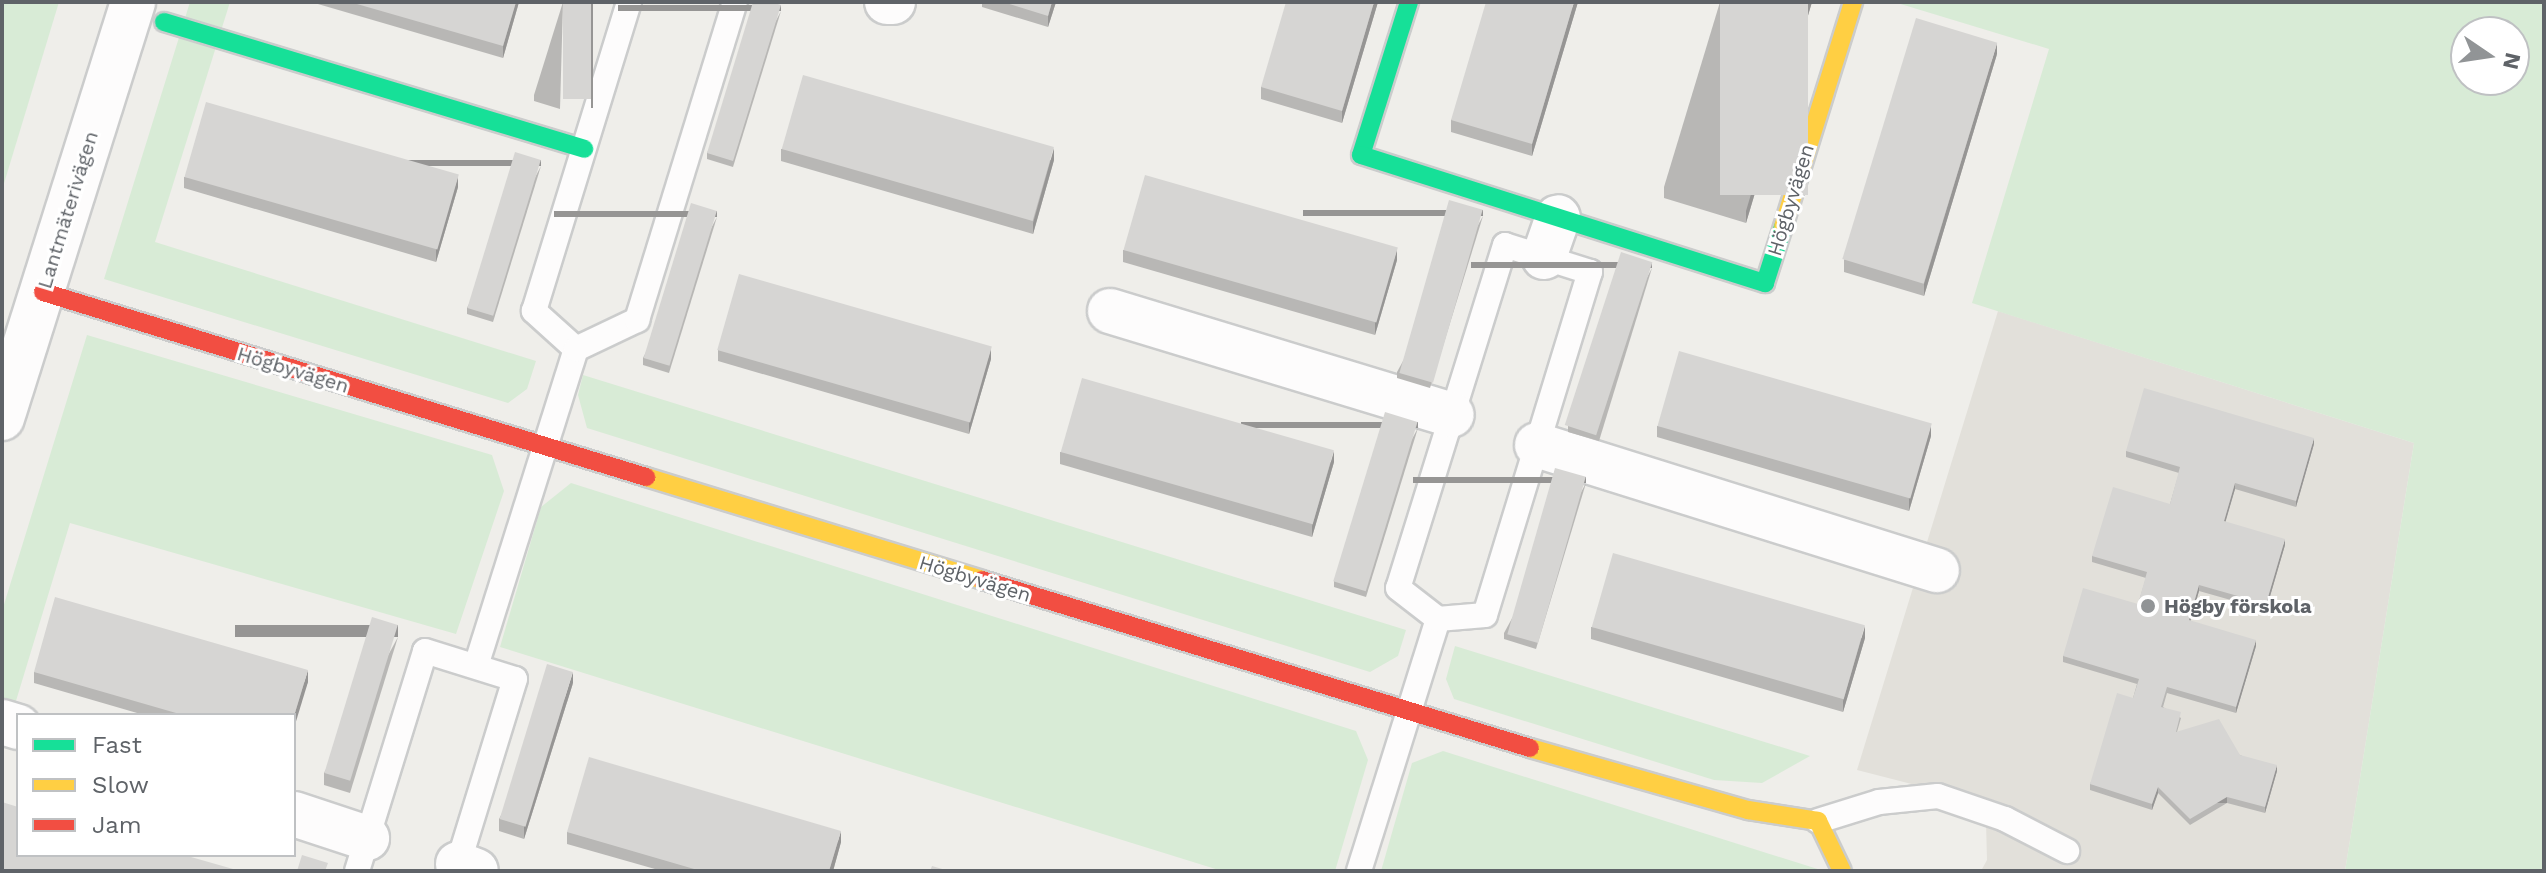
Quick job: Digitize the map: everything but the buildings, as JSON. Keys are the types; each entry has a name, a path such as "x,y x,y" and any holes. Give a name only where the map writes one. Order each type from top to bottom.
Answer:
{"street":[{"name":"Högbyvägen","path":"1409,2 1361,155 1551,237 1765,283 1853,2"},
{"path":"149,12 584,149"},
{"name":"Lantmäterivägen","path":"2,418 43,292 149,12"},
{"name":"Högbyvägen","path":"43,292 1408,709 1748,810 1818,821"},
{"path":"1110,311 1452,415"},
{"path":"1537,445 1937,570"},
{"path":"296,815 362,854"},
{"path":"1818,821 1842,871"}],"lane":[{"path":"576,349 534,311 629,2"},
{"path":"476,666 576,349 637,320 735,2"},
{"name":"Högbyvägen","path":"1551,237 1590,272 1485,615 1438,619 1398,588 1505,245 1551,237"},
{"path":"1359,871 1438,619"},
{"path":"362,854 425,651 515,679 463,869"},
{"path":"1818,821 1879,802 1938,796 2005,819 2067,851"}],"shaded area":[{"name":"Högby förskola","path":"1998,311 2414,443 2345,871 1981,871 1987,860 1986,822 1935,790 1857,770"}],"green space":[{"path":"2,2 59,2 2,190"},
{"path":"190,2 230,2 155,242 536,361 527,389 508,403 104,279"},
{"path":"1894,2 2544,2 2544,871 2345,871 2414,443 1972,303 2049,49"},
{"path":"87,335 492,455 504,491 456,634 70,523 2,747 2,611"},
{"path":"583,375 1406,630 1398,656 1370,672 587,428 578,395"},
{"path":"571,483 1356,731 1368,760 1335,871 1222,871 500,647 541,507"},
{"path":"1455,646 1810,756 1762,783 1714,780 1454,699 1446,679"},
{"path":"1443,751 1824,871 1381,871 1412,763"}],"traffic: fast":[{"path":"1409,2 1361,155 1765,283 1783,227"},
{"path":"164,22 584,149"}],"traffic: slow":[{"path":"1783,227 1853,2"},
{"path":"646,477 982,580"},
{"path":"1530,748 1748,810 1818,821 1842,871"}],"traffic: jam":[{"path":"43,292 646,477"},
{"path":"982,580 1530,748"}],"place":[{"name":"Högby förskola","path":"2148,606"}]}
